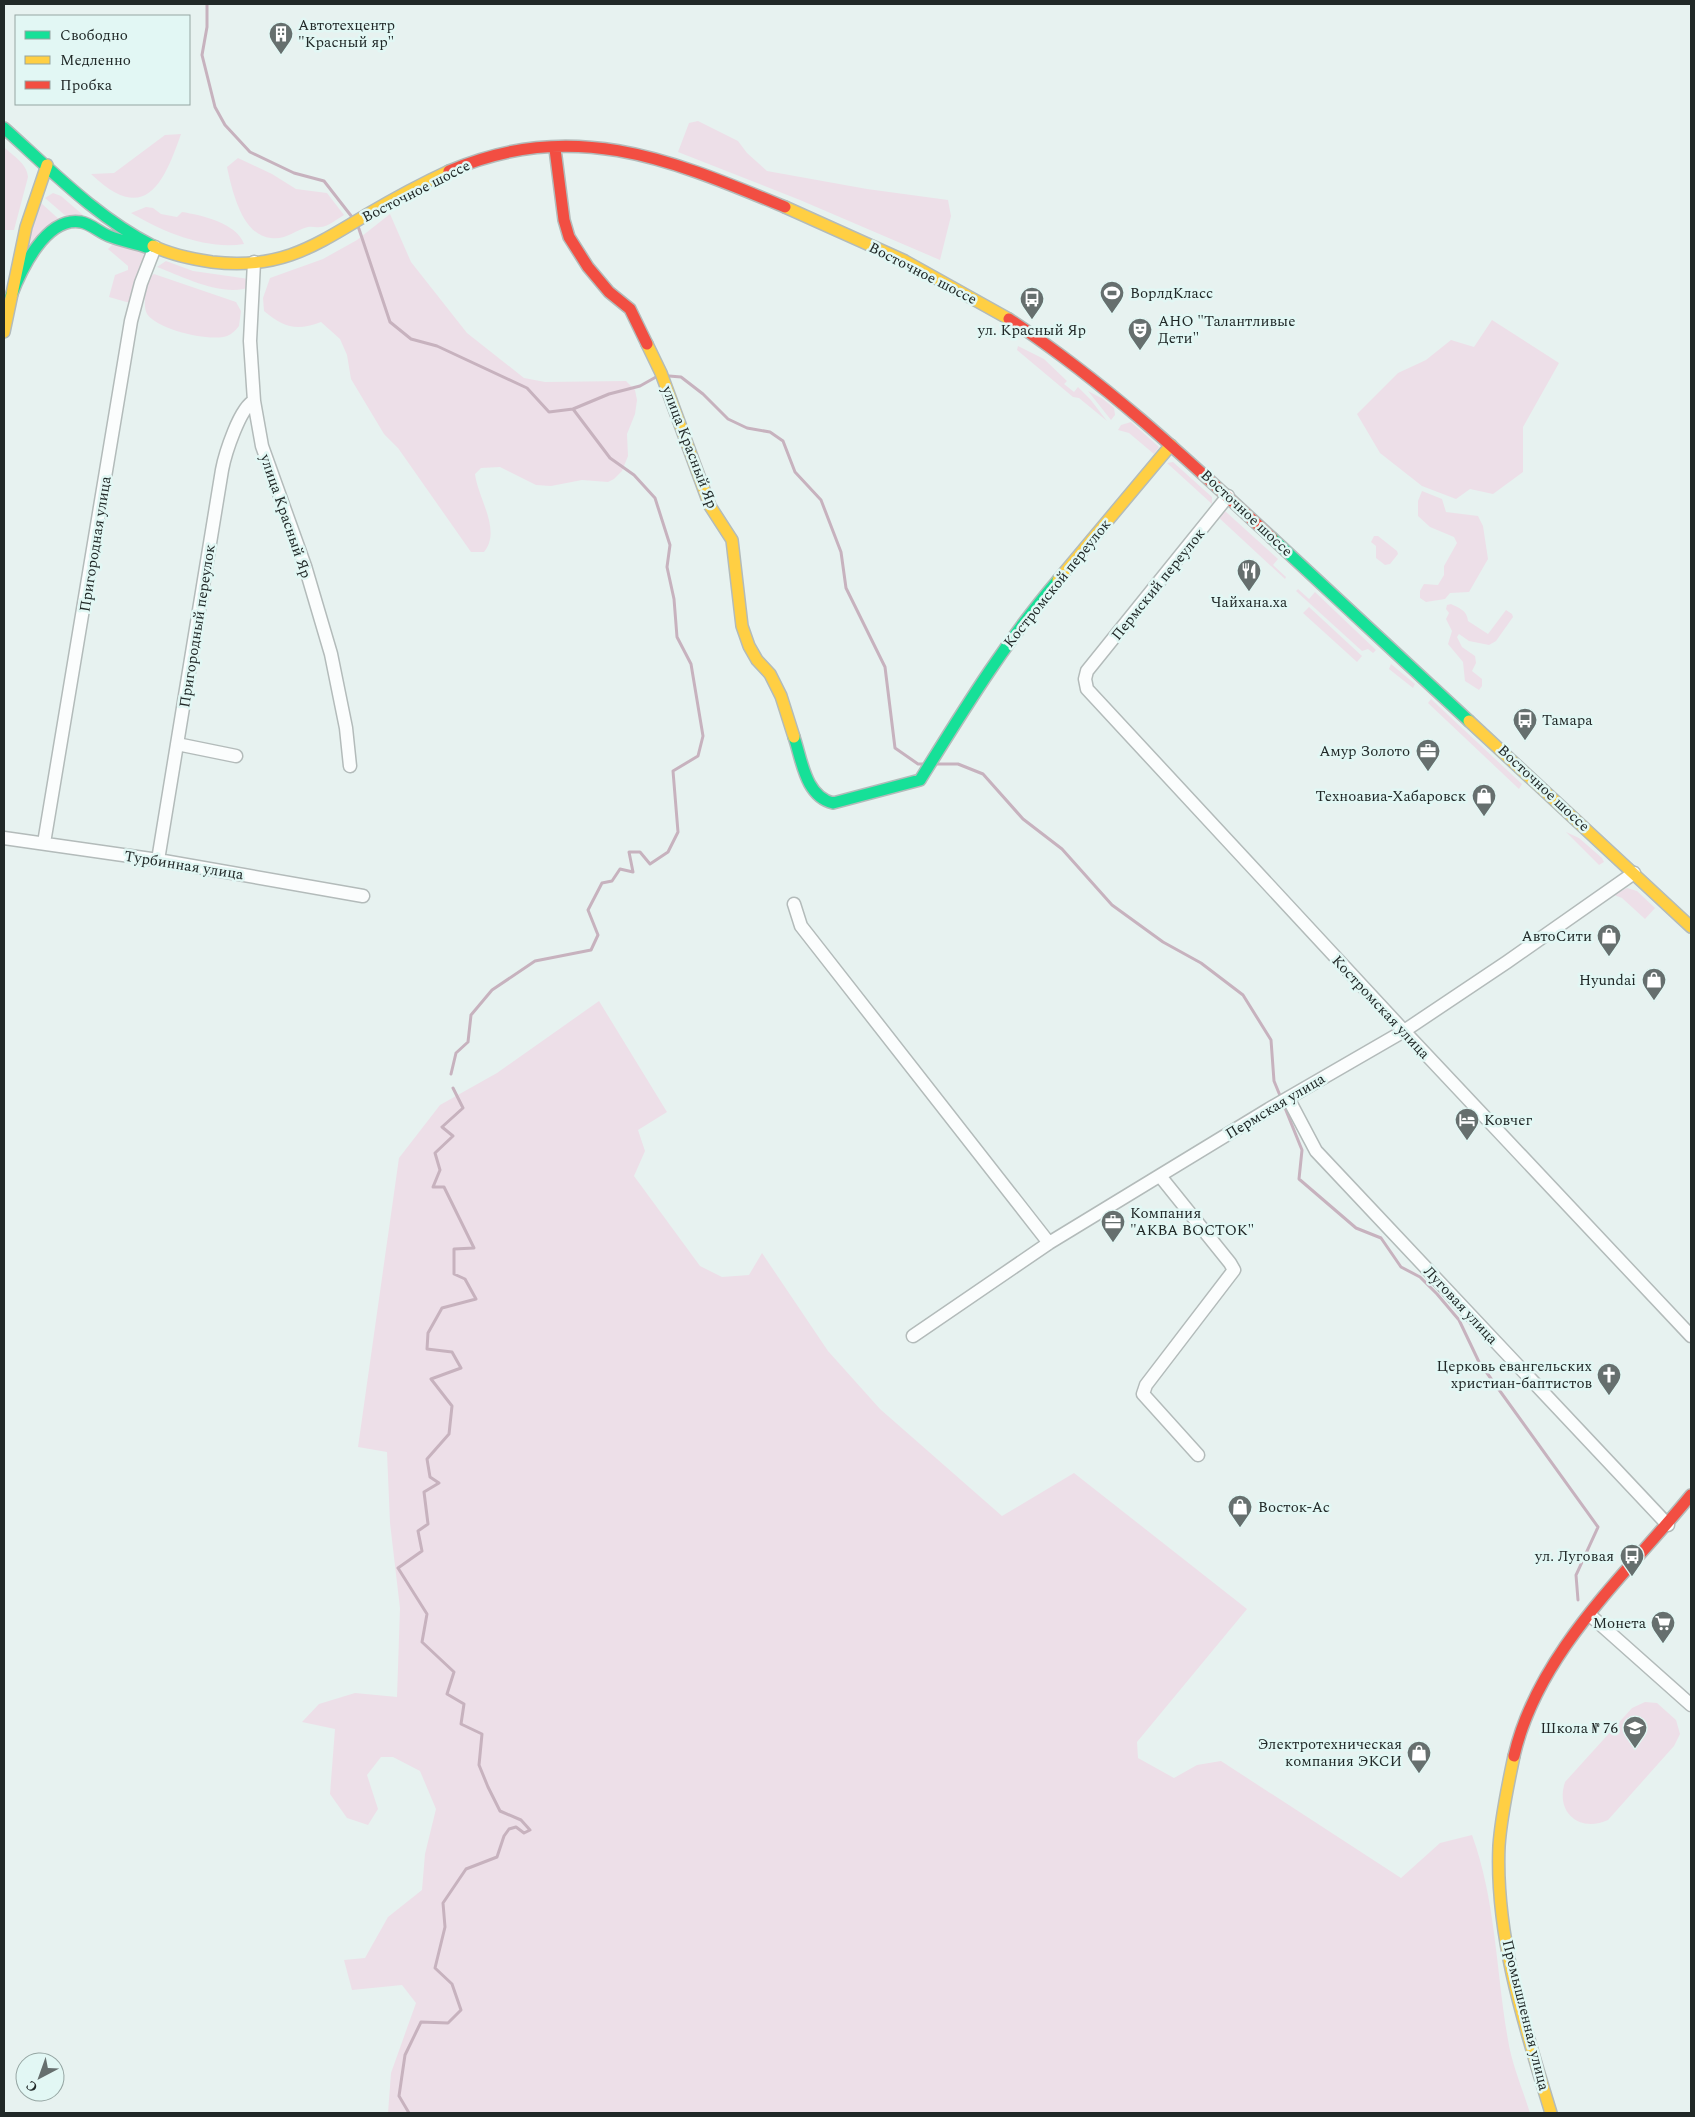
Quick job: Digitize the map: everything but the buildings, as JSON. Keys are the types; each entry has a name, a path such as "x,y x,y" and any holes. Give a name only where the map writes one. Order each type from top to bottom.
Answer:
{"street":[{"name":"Восточное шоссе","path":"4,128 104,214 154,248 181,256 222,262 254,262 283,258 336,234 373,211 462,166 504,154 594,147 648,156 695,170 841,230 964,292 1023,328 1102,387 1172,445 1228,496 1691,927"},
{"name":"улица Красный Яр","path":"556,149 564,220 569,238 588,267 604,286 630,309 661,374 710,506 732,540 742,626 756,660 770,674 781,696 812,790 817,797 833,803 920,780"},
{"path":"4,332 32,202 47,165"},
{"path":"11,296 32,251 56,229 69,223 78,222 89,225 116,238 154,248"},
{"name":"Пригородная улица","path":"44,843 131,321 154,248"},
{"name":"улица Красный Яр","path":"254,262 250,341 254,401 262,446 304,566 331,654 346,728 350,766"},
{"name":"Пригородный переулок","path":"158,860 224,460 246,407 254,401"},
{"name":"Костромской переулок","path":"920,780 971,697 1024,620 1172,445"},
{"name":"Пермский переулок","path":"1087,671 1228,496"},
{"name":"Костромская улица","path":"1087,671 1084,679 1087,689 1096,699 1404,1031 1691,1336"},
{"path":"177,744 236,756"},
{"name":"Турбинная улица","path":"4,838 158,860 363,896"},
{"name":"Пермская улица","path":"913,1336 1049,1243 1288,1098 1404,1031 1524,951 1634,873"},
{"path":"794,904 800,926 1049,1243"},
{"name":"Луговая улица","path":"1288,1098 1316,1152 1668,1525"},
{"path":"1160,1176 1230,1262 1234,1270 1146,1385 1143,1394 1198,1455"},
{"name":"Промышленная улица","path":"1551,2113 1535,2061 1508,1949 1499,1854 1505,1802 1520,1732 1544,1679 1591,1616 1691,1496"},
{"path":"1591,1616 1691,1705"}],"shaded area":[{"path":"698,121 738,141 747,153 767,171 867,189 948,200 951,216 940,260 800,200 678,152 689,123"},
{"path":"181,134 167,169 159,183 149,193 138,197 125,197 109,189 91,174 114,173 165,135"},
{"path":"4,147 19,160 25,168 28,177 14,230 4,230"},
{"path":"238,158 272,174 296,189 327,193 344,215 326,226 303,228 281,238 261,235 246,221 235,199 227,167"},
{"path":"53,193 61,196 83,215 67,217 45,198"},
{"path":"41,203 61,221 26,247"},
{"path":"146,207 153,208 161,214 177,217 182,212 218,221 234,231 244,244 215,244 185,238 157,227 131,213"},
{"path":"390,214 411,262 467,333 524,378 545,382 626,381 635,390 637,400 635,414 627,434 628,456 622,471 614,479 608,482 582,480 551,486 536,485 500,467 481,468 475,474 490,524 491,534 484,552 471,552 398,448 384,434 351,379 347,355 340,339 321,322 298,327 291,326 278,321 264,311 263,298 270,278 323,259 357,240"},
{"path":"115,242 143,253 145,258 130,303 109,297 115,275 128,270 128,266 108,249"},
{"path":"166,261 193,271 249,279 253,286 230,290 205,285 157,267"},
{"path":"154,274 236,302 241,311 239,326 227,336 209,337 173,330 153,320 146,312 145,295 147,283"},
{"path":"1492,320 1559,363 1523,427 1523,472 1493,494 1470,489 1456,499 1422,486 1380,453 1357,414 1398,373 1426,360 1451,340 1474,347"},
{"path":"1018,346 1044,359 1067,381 1064,384 1074,392 1078,387 1107,421 1079,398 1073,397 1017,350"},
{"path":"1088,391 1103,399 1114,408 1115,415 1111,420"},
{"path":"1131,422 1159,447 1154,454 1129,433 1118,430 1121,425"},
{"path":"1173,462 1212,497 1212,504 1167,463"},
{"path":"1422,491 1442,499 1446,512 1478,516 1483,526 1488,559 1469,592 1450,593 1445,599 1426,602 1420,598 1420,591 1424,584 1438,585 1444,575 1444,566 1457,543 1454,537 1430,527 1418,516 1418,501"},
{"path":"1225,511 1278,559 1273,565 1286,577 1285,579 1217,516"},
{"path":"1374,536 1378,536 1397,551 1398,554 1390,564 1385,565 1376,558 1376,546 1371,542"},
{"path":"1298,589 1309,599 1315,592 1376,650 1373,653 1368,649 1362,651 1296,591"},
{"path":"1451,604 1460,608 1468,621 1488,634 1506,610 1513,617 1496,641 1489,645 1469,641 1459,634 1457,637 1462,647 1475,656 1476,663 1472,671 1482,679 1482,686 1479,690 1465,681 1463,662 1448,644 1452,631 1446,619 1449,613 1446,609 1447,605"},
{"path":"1309,607 1362,656 1357,662 1303,613"},
{"path":"1391,664 1415,684 1413,688 1389,669"},
{"path":"1431,699 1522,784 1519,789 1428,703"},
{"path":"1566,832 1579,838 1602,858 1604,862 1599,865"},
{"path":"1627,888 1637,891 1655,908 1645,919 1622,898 1614,895"},
{"path":"599,1001 667,1112 638,1130 645,1151 634,1176 700,1266 722,1277 749,1275 762,1253 828,1351 880,1409 1002,1516 1074,1473 1247,1609 1137,1742 1138,1758 1174,1778 1197,1765 1221,1761 1401,1878 1440,1843 1472,1835 1480,1860 1491,1911 1510,2049 1530,2113 388,2113 391,2073 416,2003 402,1985 352,1990 344,1960 365,1958 388,1917 422,1890 425,1854 436,1809 420,1771 393,1757 381,1757 367,1775 378,1809 368,1825 347,1818 330,1794 335,1729 302,1722 319,1704 355,1693 397,1697 400,1608 390,1523 387,1452 358,1447 399,1158 440,1105 497,1073"},
{"path":"1645,1702 1657,1703 1676,1720 1680,1734 1674,1746 1608,1820 1588,1824 1579,1822 1567,1811 1563,1802 1565,1782 1632,1708"}],"waterway":[{"path":"207,4 207,27 202,55 215,107 225,125 250,152 294,173 324,181 352,217"},
{"path":"358,226 390,322 411,339 437,346 527,388 549,412 573,409 610,458 634,475 655,498 670,545 667,567 674,599 677,637 691,664 703,736 698,756 673,771 678,832 668,852 650,864 640,852 629,852 633,872 620,869 612,881 602,883 588,910 598,935 591,950 535,961 492,990 471,1015 468,1042 456,1053 451,1074"},
{"path":"669,376 681,377 703,394 728,419 747,428 770,432 783,441 795,472 821,500 841,552 846,588 885,667 895,748 918,764 923,764"},
{"path":"573,409 609,394 640,386 656,377"},
{"path":"937,764 958,764 983,774 1023,819 1062,849 1112,905 1163,942 1201,963 1243,995 1271,1040 1274,1081 1281,1098"},
{"path":"409,2113 399,2096 405,2055 421,2022 448,2023 461,2010 452,1984 435,1968 445,1927 443,1903 466,1869 497,1857 504,1836 509,1829 516,1827 524,1833 530,1830 521,1820 500,1811 479,1765 482,1734 461,1724 464,1704 447,1694 454,1672 422,1642 427,1614 398,1568 422,1551 418,1531 428,1524 424,1492 439,1483 430,1477 427,1459 449,1434 452,1406 431,1379 461,1368 452,1352 427,1349 428,1333 442,1308 476,1299 465,1279 454,1274 454,1249 474,1248 444,1187 433,1187 440,1170 435,1153 453,1136 442,1127 463,1108 453,1088"},
{"path":"1283,1103 1302,1150 1299,1179 1356,1228 1381,1238 1401,1267 1420,1277 1437,1294 1459,1320 1479,1362 1598,1527 1576,1575 1578,1600"}],"traffic: fast":[{"path":"4,128 93,207 153,246"},
{"path":"11,296 21,273 37,247 57,227 68,222 85,223 109,236 146,247"},
{"path":"1272,538 1469,721"},
{"path":"794,737 802,766 810,785 816,793 833,803 920,780 1002,652 1058,580"}],"traffic: slow":[{"path":"4,332 26,227 47,165"},
{"path":"153,246 167,252 212,262 236,264 257,263 277,259 330,237 398,197 449,171"},
{"path":"785,207 905,261 1009,319"},
{"path":"647,344 661,373 710,506 732,540 742,626 749,646 757,660 770,674 781,696 794,737"},
{"path":"1058,580 1171,445"},
{"path":"1469,721 1691,927"},
{"path":"1514,1756 1503,1812 1499,1846 1502,1914 1507,1948 1522,2015 1551,2113"}],"traffic: jam":[{"path":"449,171 495,155 538,148 580,146 620,151 661,161 742,189 785,207"},
{"path":"555,149 564,220 569,237 588,267 609,292 630,309 647,344"},
{"path":"1009,319 1112,395 1177,451 1272,538"},
{"path":"1514,1756 1526,1718 1543,1683 1563,1649 1587,1616 1691,1495"}],"place":[{"name":"Автотехцентр \"Красный яр\"","path":"281,55"},
{"name":"ВорлдКласс","path":"1112,314"},
{"name":"ул. Красный Яр","path":"1032,320"},
{"name":"АНО \"Талантливые Дети\"","path":"1140,351"},
{"name":"Чайхана.ха","path":"1249,592"},
{"name":"Тамара","path":"1525,741"},
{"name":"Амур Золото","path":"1428,772"},
{"name":"Техноавиа-Хабаровск","path":"1484,817"},
{"name":"АвтоСити","path":"1609,957"},
{"name":"Hyundai","path":"1654,1001"},
{"name":"Ковчег","path":"1467,1141"},
{"name":"Компания \"АКВА ВОСТОК\"","path":"1113,1243"},
{"name":"Церковь евангельских христиан-баптистов","path":"1609,1396"},
{"name":"Восток-Ас","path":"1240,1528"},
{"name":"ул. Луговая","path":"1632,1577"},
{"name":"Монета","path":"1663,1644"},
{"name":"Школа № 76","path":"1635,1749"},
{"name":"Электротехническая компания ЭКСИ","path":"1419,1774"}]}
